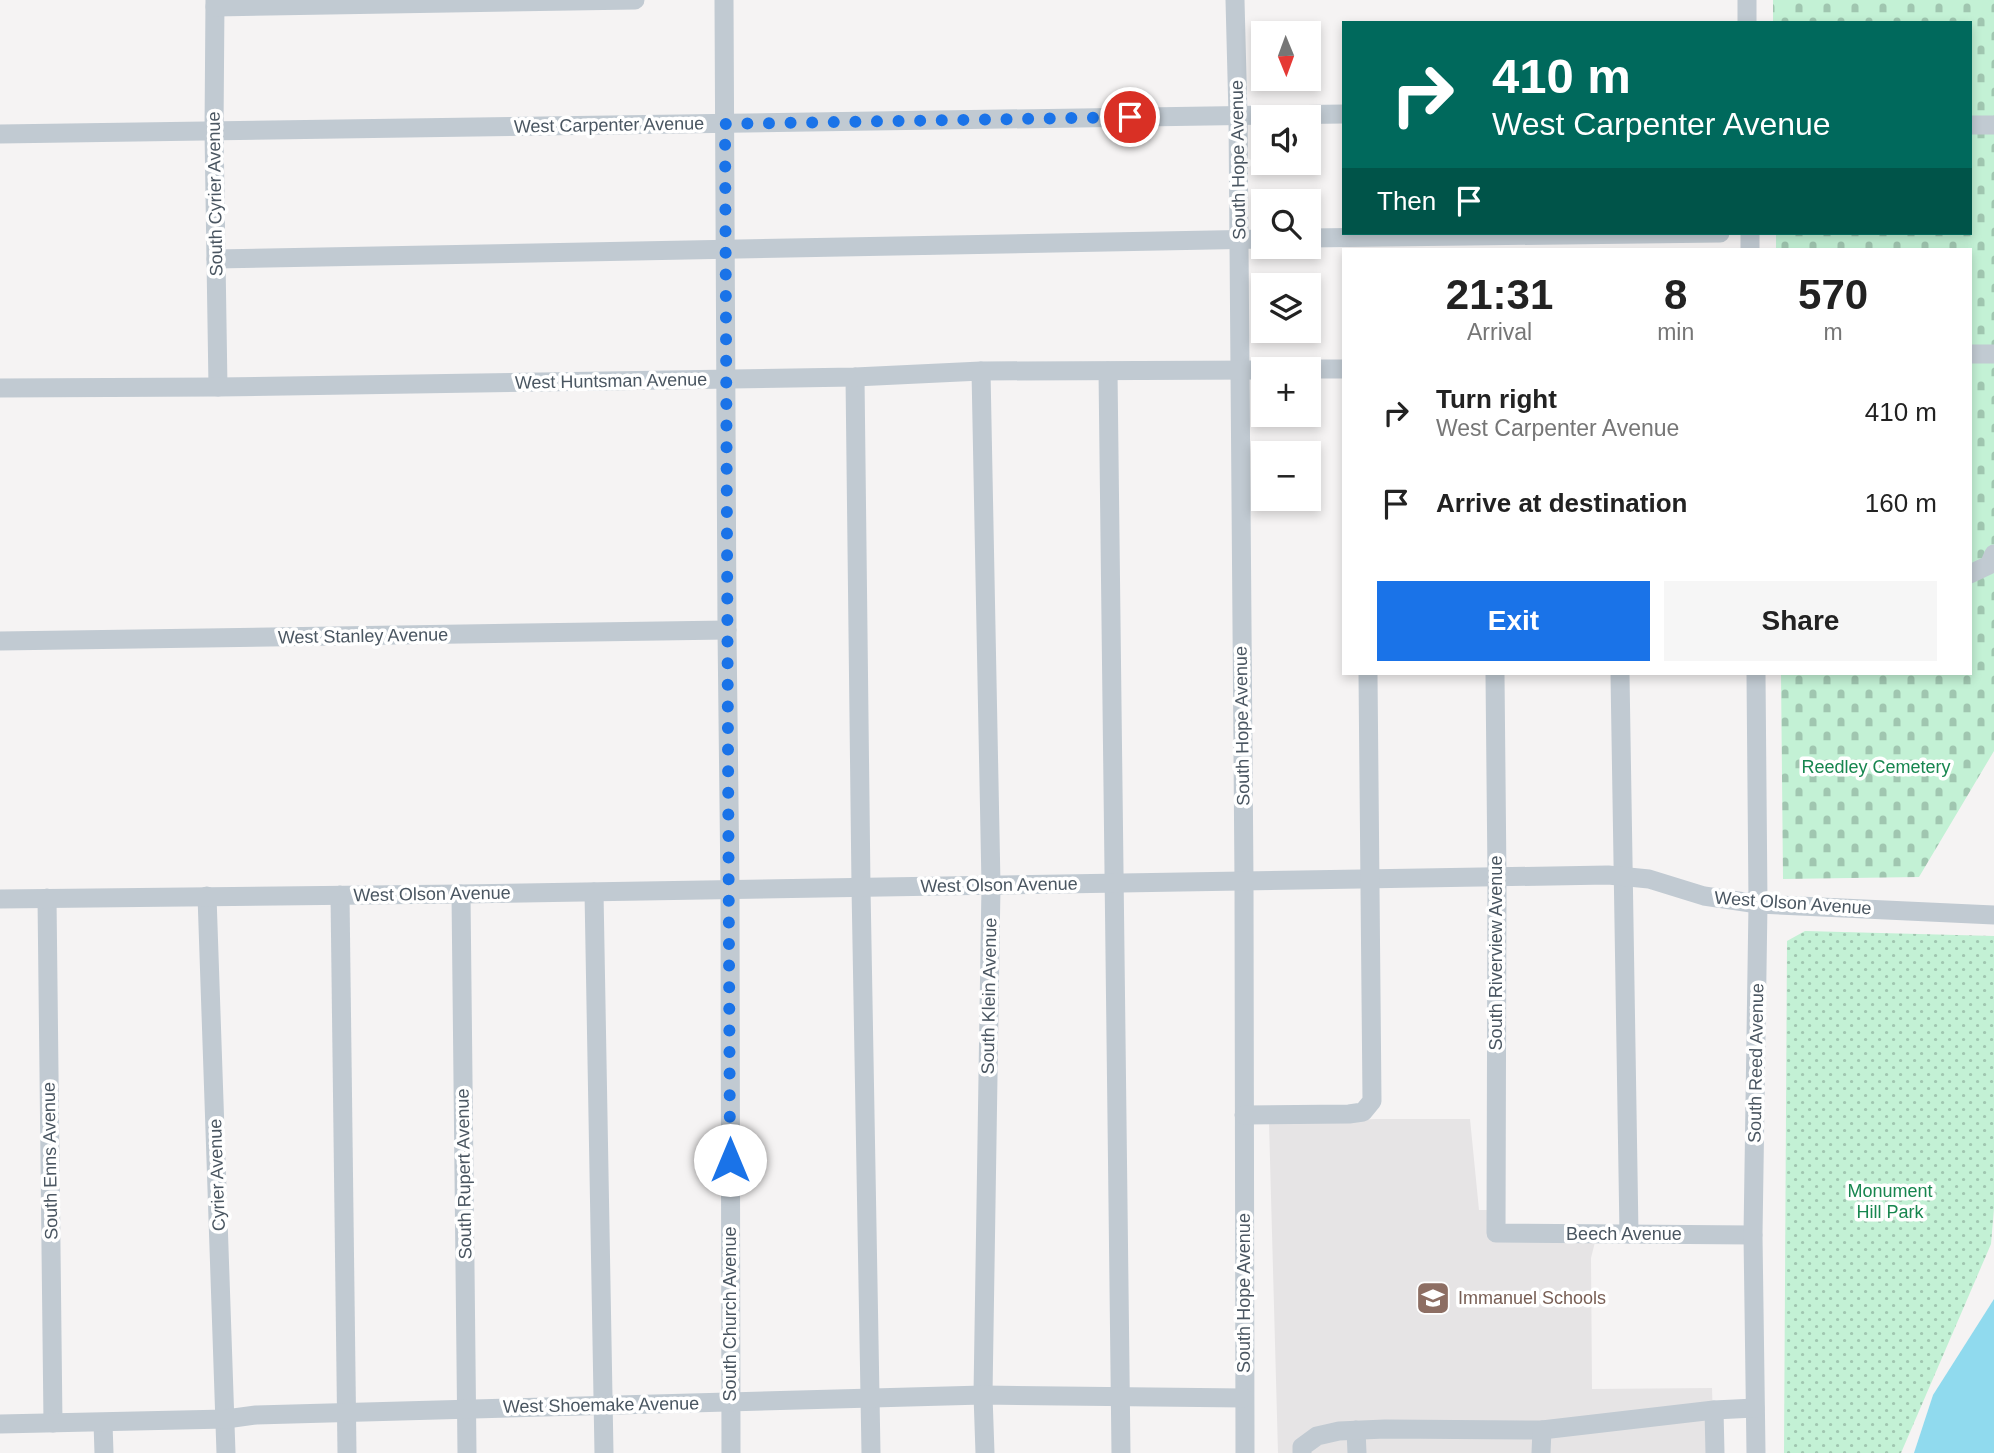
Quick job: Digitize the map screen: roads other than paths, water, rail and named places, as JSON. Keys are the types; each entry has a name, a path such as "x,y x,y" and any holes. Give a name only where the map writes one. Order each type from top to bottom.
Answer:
{"street":[{"path":"215,3 635,0"},
{"name":"South Church Avenue","path":"724,0 731,1453"},
{"name":"South Hope Avenue","path":"1235,0 1244,881 1245,1453"},
{"path":"1747,0 1747,21"},
{"name":"South Cyrier Avenue","path":"215,3 218,387"},
{"name":"West Carpenter Avenue","path":"0,134 1342,114"},
{"path":"1972,125 1994,125"},
{"path":"1321,238 1556,235"},
{"path":"216,259 1251,239"},
{"path":"1972,354 1994,354"},
{"path":"1321,369 1342,369"},
{"name":"West Huntsman Avenue","path":"0,388 855,377 981,371 1251,370"},
{"name":"South Klein Avenue","path":"981,371 991,886 983,1395 985,1453"},
{"path":"1108,371 1121,1453"},
{"path":"855,377 871,1453"},
{"path":"1972,573 1989,565 1994,554"},
{"name":"West Stanley Avenue","path":"0,641 727,630"},
{"path":"1244,1115 1349,1114 1363,1112 1372,1101 1368,675"},
{"name":"South Riverview Avenue","path":"1495,675 1496,1233"},
{"path":"1620,675 1629,1234"},
{"name":"South Reed Avenue","path":"1756,675 1758,904 1753,1235 1756,1453"},
{"name":"West Olson Avenue","path":"0,899 1608,875 1649,878 1704,896 1758,904 1994,915"},
{"path":"594,892 604,1453"},
{"name":"South Rupert Avenue","path":"461,894 467,1453"},
{"path":"340,895 348,1453"},
{"name":"Cyrier Avenue","path":"207,896 226,1453"},
{"name":"South Enns Avenue","path":"47,898 53,1423"},
{"name":"Beech Avenue","path":"1496,1233 1753,1235"},
{"name":"West Shoemake Avenue","path":"0,1424 226,1419 256,1415 467,1408 983,1395 1244,1398"},
{"path":"1302,1453 1302,1447 1317,1436 1339,1431 1542,1430 1714,1410 1755,1408"},
{"path":"1714,1410 1715,1453"},
{"path":"103,1423 104,1453"},
{"path":"1356,1430 1357,1453"},
{"path":"1541,1453 1542,1430"}],"water":[{"path":"1994,1299 1994,1453 1914,1453 1933,1395"}],"place":[{"name":"Immanuel Schools","path":"1433,1298"}],"park label":[{"name":"Reedley Cemetery","path":"1876,767"},
{"name":"Monument Hill Park","path":"1890,1201"}]}
